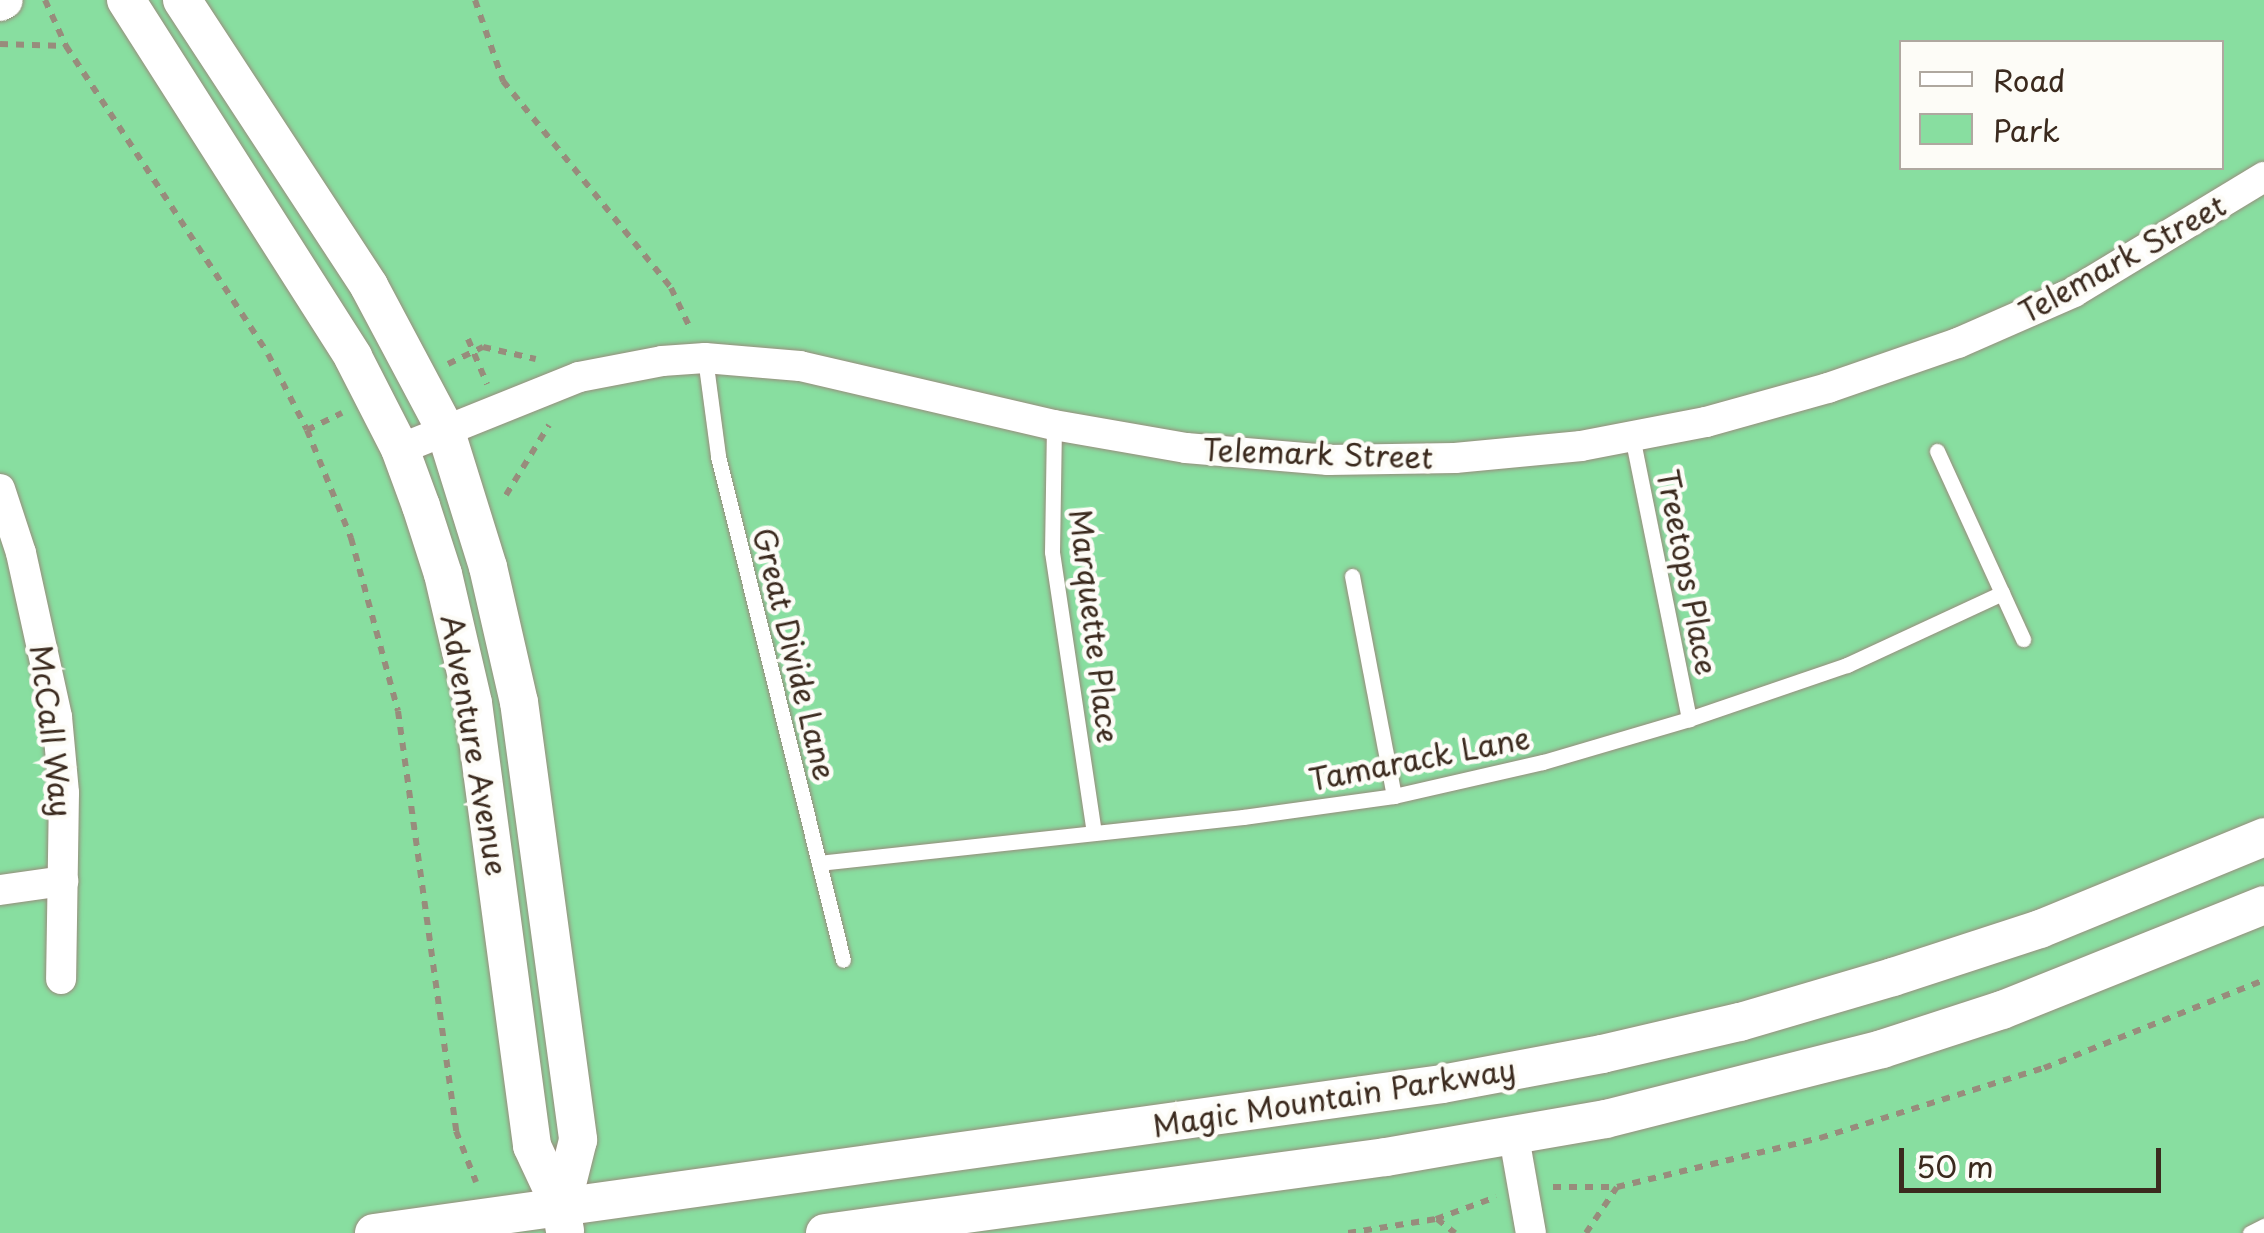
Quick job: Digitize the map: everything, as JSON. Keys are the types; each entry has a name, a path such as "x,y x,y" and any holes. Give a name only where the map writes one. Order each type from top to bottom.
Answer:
{"street":[{"name":"Adventure Avenue","path":"126,0 354,357 400,449 443,574 463,652 483,768 532,1146 563,1220"},
{"name":"Adventure Avenue","path":"182,0 369,286 445,428 498,604 519,702 578,1140 563,1220"},
{"name":"Telemark Street","path":"400,449 578,377 662,361 705,358 800,366 1054,425 1186,448 1328,460 1455,458 1632,436 1706,422 1810,393 1958,343 2074,292 2264,178"},
{"name":"McCall Way","path":"0,489 10,556 56,718 64,794 60,979"},
{"name":"Magic Mountain Parkway","path":"374,1233 563,1220 1424,1086 1602,1054 1740,1022 1894,977 2040,928 2264,837"},
{"path":"0,890 63,881"},
{"name":"Magic Mountain Parkway","path":"824,1233 1514,1138 1728,1091 1882,1049 2002,1010 2264,904"},
{"path":"1514,1138 1531,1233"}],"lane":[{"name":"Great Divide Lane","path":"705,358 718,456 843,960"},
{"name":"Marquette Place","path":"1054,425 1052,552 1094,832"},
{"name":"Treetops Place","path":"1632,436 1689,719"},
{"path":"1937,451 2023,639"},
{"path":"1352,576 1394,796"},
{"name":"Tamarack Lane","path":"819,863 1394,796 1543,762 1689,719 1847,665 2002,594"},
{"path":"2250,1233 2264,1226"}],"path":[{"path":"46,0 66,46 259,340 307,430 352,538 386,654 398,711 456,1132 476,1182"},
{"path":"475,0 503,81 671,288 705,358"},
{"path":"0,44 66,46"},
{"path":"468,340 487,384"},
{"path":"443,366 484,348 542,360 578,377 506,494"},
{"path":"307,430 349,410"},
{"path":"1562,1186 1617,1188 1789,1146 1964,1094 2107,1045 2264,980"},
{"path":"1586,1233 1617,1188"},
{"path":"1348,1233 1436,1219 1488,1199"},
{"path":"1436,1219 1455,1233"}],"green space":[{"path":"0,0 2264,0 2264,1233 0,1233"}]}
